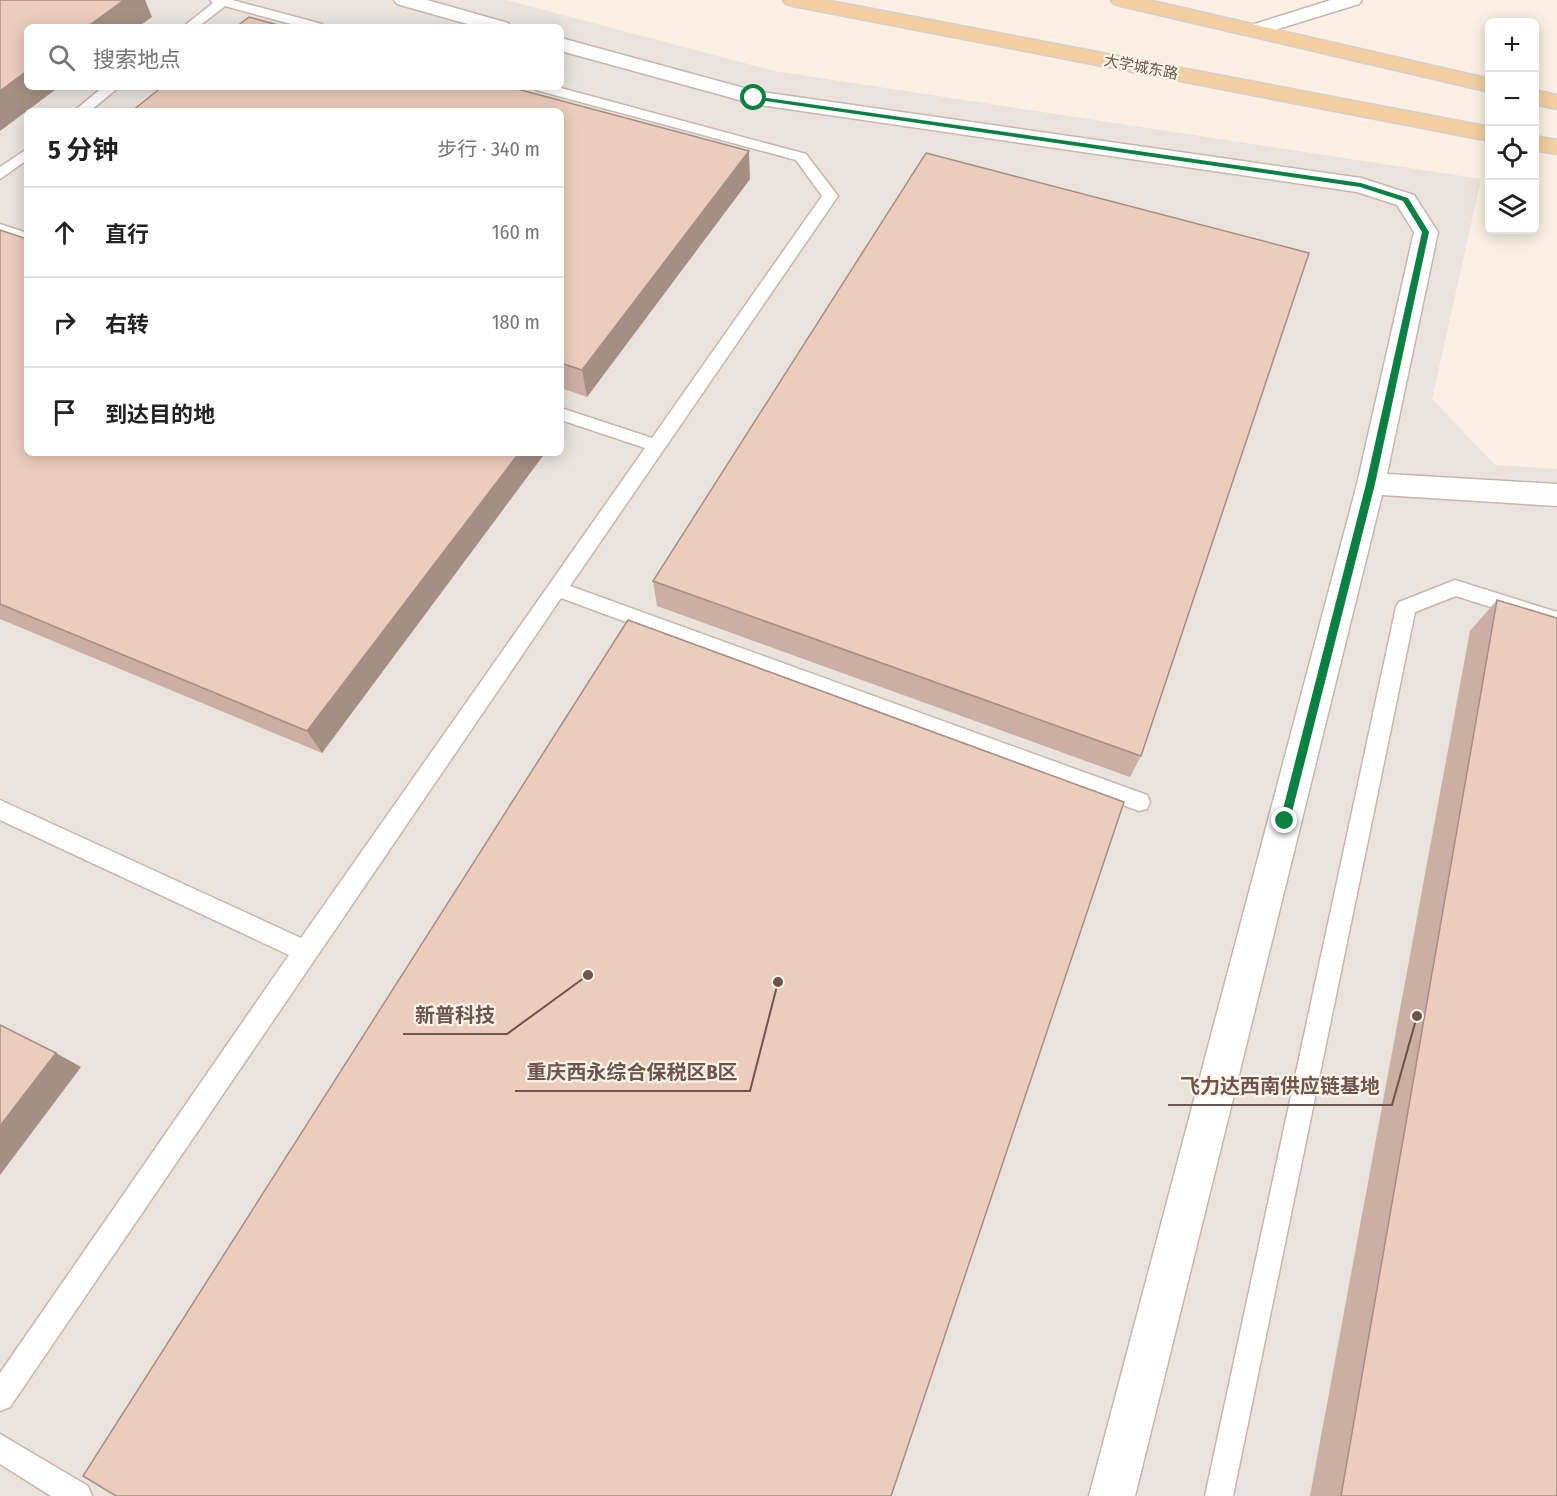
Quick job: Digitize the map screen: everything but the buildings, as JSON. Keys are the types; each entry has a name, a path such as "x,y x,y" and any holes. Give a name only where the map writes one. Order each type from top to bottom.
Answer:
{"main road":[{"name":"大学城东路","path":"793,0 1485,133"},
{"path":"1121,0 1485,85"},
{"path":"1539,98 1557,102"},
{"path":"1539,144 1557,147"}],"street":[{"path":"404,0 490,24"},
{"path":"1255,30 1352,0"},
{"path":"564,45 754,98 1361,185 1406,200 1426,232 1371,484 1112,1496"},
{"path":"1371,484 1557,495"}],"lane":[{"path":"194,24 221,1 306,24"},
{"path":"85,108 108,90"},
{"path":"0,1397 305,951 830,196 801,157 552,90"},
{"path":"0,174 24,155"},
{"path":"0,229 24,237"},
{"path":"564,415 658,446"},
{"path":"1219,1496 1406,608 1455,588 1557,620"},
{"path":"557,590 1139,802"},
{"path":"0,810 305,951"},
{"path":"0,1448 78,1496"}],"shaded area":[{"path":"0,0 506,0 774,71 1481,179 1432,399 1495,465 1557,469 1557,1496 0,1496"}],"place":[{"name":"新普科技","path":"588,975"},
{"name":"重庆西永综合保税区B区","path":"778,982"},
{"name":"飞力达西南供应链基地","path":"1417,1016"}],"route":[{"path":"754,98 1361,185 1406,200 1426,232 1371,484 1285,821"}]}
